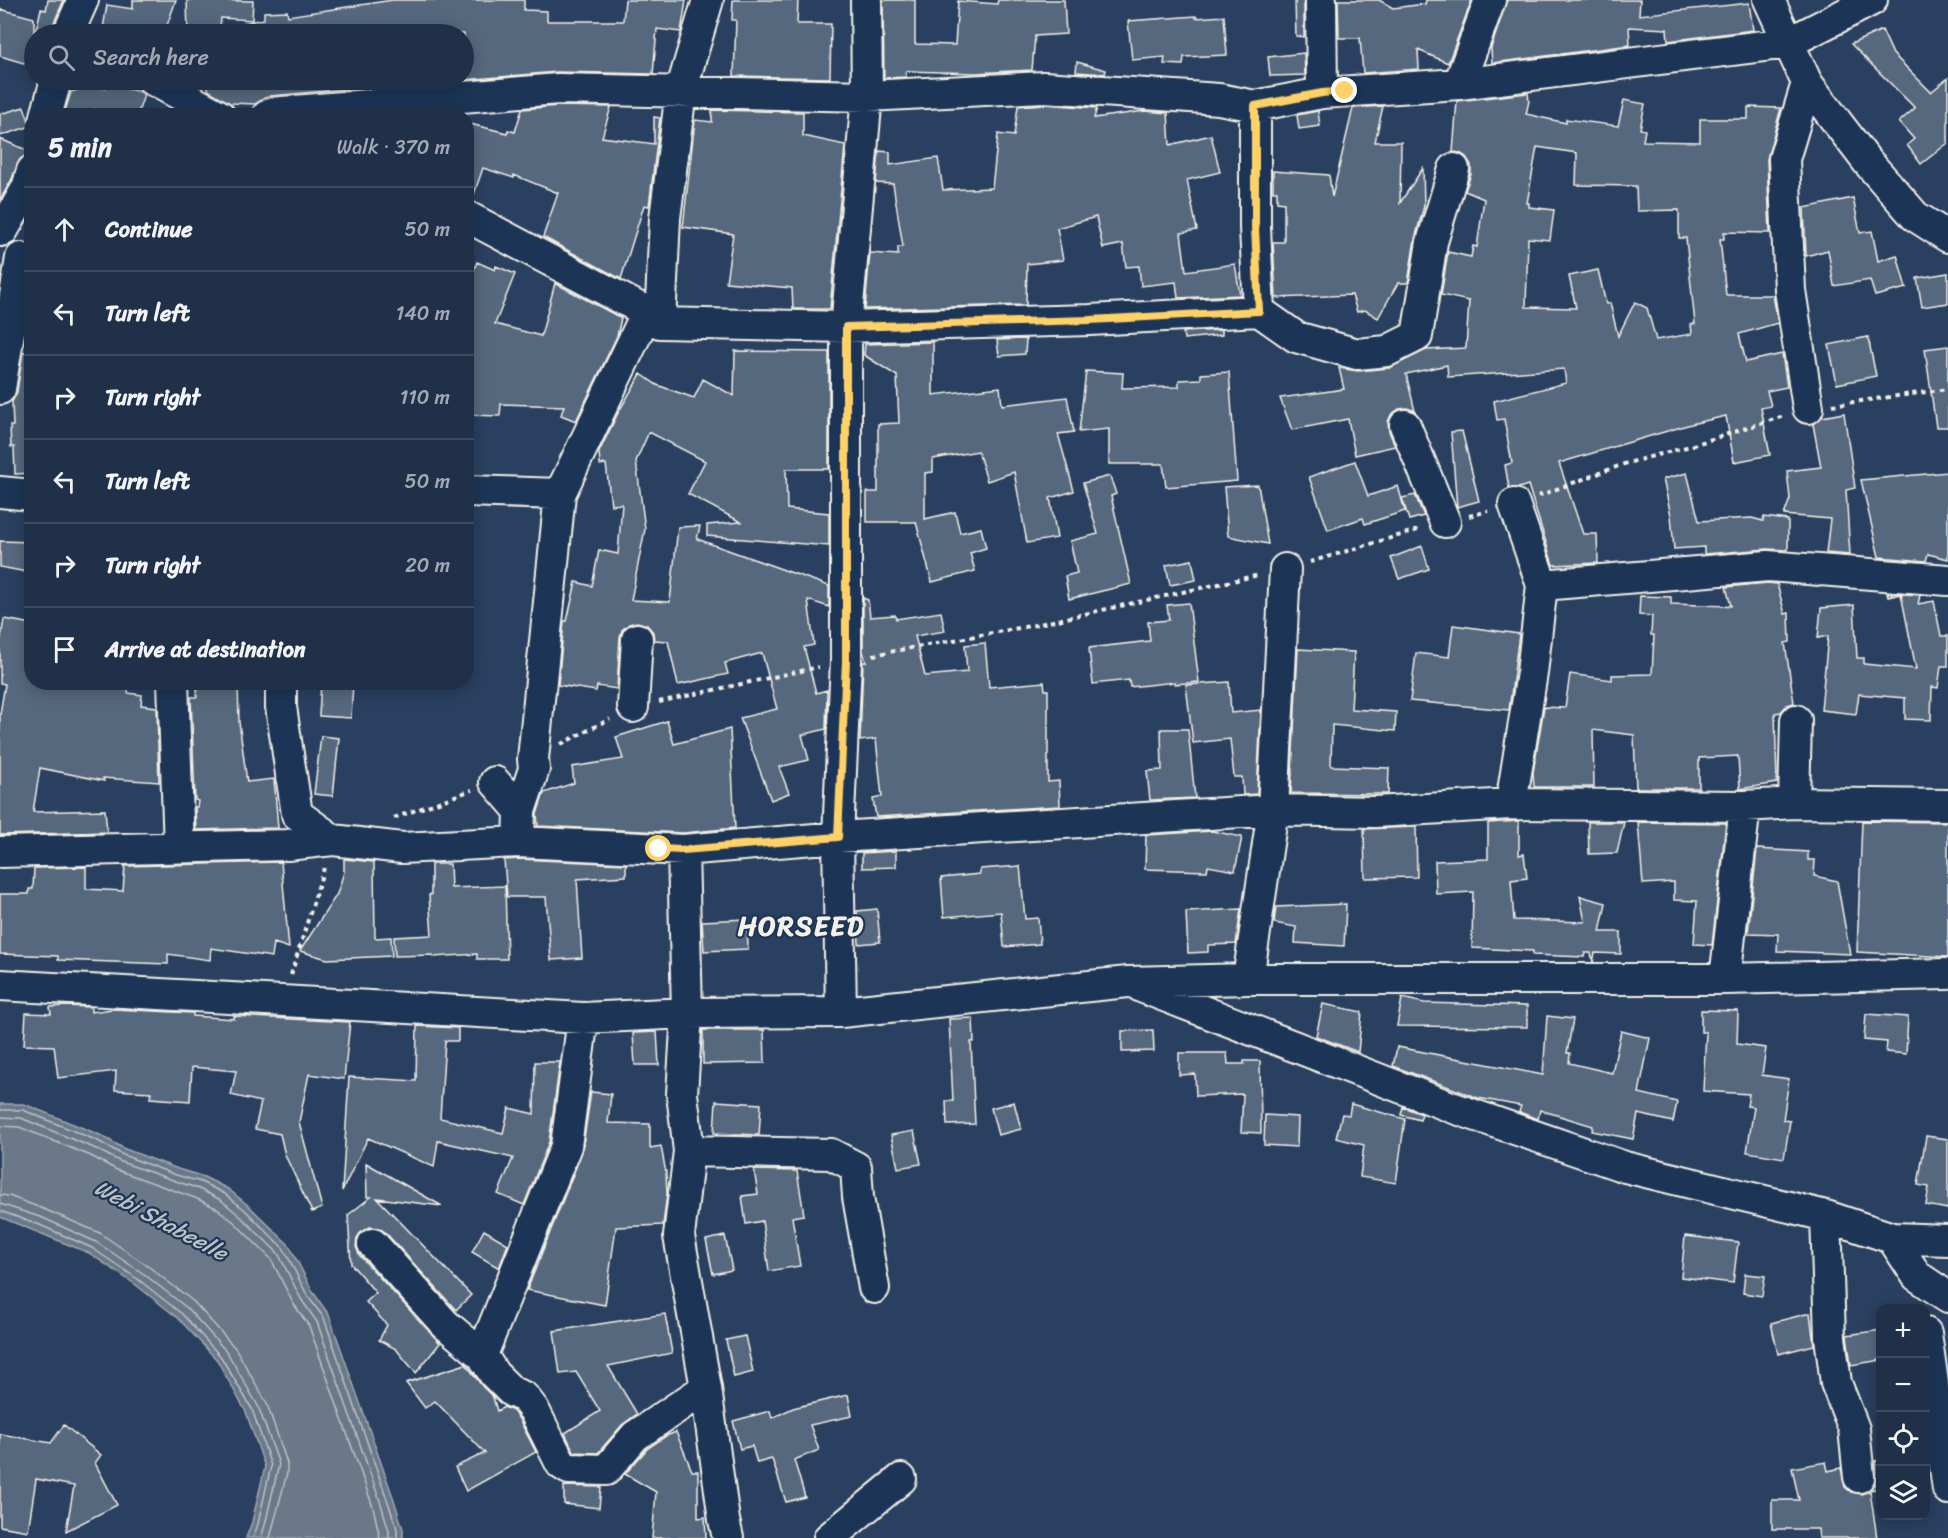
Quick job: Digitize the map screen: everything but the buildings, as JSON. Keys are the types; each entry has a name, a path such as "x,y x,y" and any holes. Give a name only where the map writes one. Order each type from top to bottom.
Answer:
{"street":[{"path":"72,24 83,0"},
{"path":"519,842 520,811 534,769 533,759 560,494 654,317 681,91 708,0"},
{"path":"841,1012 838,837 846,661 846,327 867,96 866,0"},
{"path":"1321,0 1322,93"},
{"path":"1459,84 1490,0"},
{"path":"1769,0 1808,83 1866,160 1915,216 1948,237"},
{"path":"349,108 558,89 867,96 1044,87 1219,99 1255,106 1322,93 1459,84 1788,43 1872,0"},
{"path":"1808,83 1784,159 1790,290 1808,408"},
{"path":"48,108 53,90"},
{"path":"172,90 205,108"},
{"path":"1255,106 1255,227 1259,311"},
{"path":"474,220 654,317 846,327 1090,320 1259,311 1296,337 1357,354 1387,351 1417,336 1432,242 1454,168"},
{"path":"0,231 3,230 24,193"},
{"path":"0,389 18,256"},
{"path":"1405,425 1445,522"},
{"path":"474,491 560,494"},
{"path":"0,492 24,494"},
{"path":"1511,804 1532,673 1542,585 1514,504"},
{"path":"1542,585 1768,566 1948,580"},
{"path":"1248,979 1273,810 1285,569"},
{"path":"633,707 637,639"},
{"path":"173,690 179,847"},
{"path":"281,690 281,707 297,814 333,840"},
{"path":"1794,803 1796,720"},
{"path":"495,782 520,811"},
{"path":"0,852 286,845 333,840 402,848 519,842 683,850 838,837 1273,810 1375,812 1511,804 1948,805"},
{"path":"1725,979 1744,806"},
{"path":"683,850 687,1013 682,1094 689,1151 679,1236 706,1388 728,1538"},
{"path":"0,985 583,1018 687,1013 841,1012 1128,982 1248,979 1725,979 1948,974"},
{"path":"1128,982 1451,1107 1625,1167 1826,1216 1892,1238 1948,1240"},
{"path":"483,1355 566,1146 583,1018"},
{"path":"689,1151 831,1154 856,1167 858,1197 874,1288"},
{"path":"1826,1216 1830,1337 1836,1383 1854,1430 1858,1477"},
{"path":"1892,1238 1917,1276 1948,1297"},
{"path":"374,1244 446,1324 483,1355 494,1374 512,1392 524,1397 561,1464 569,1469 606,1470 635,1436 706,1388"},
{"path":"1917,1276 1921,1304"},
{"path":"1929,1358 1948,1490"},
{"path":"829,1538 901,1479"}],"path":[{"path":"533,759 633,707 846,661 1035,625 1285,569 1514,504 1624,464 1690,446 1808,408 1948,389"},
{"path":"387,820 495,782"},
{"path":"283,1002 333,840"}],"water":[{"name":"Webi Shabeelle","path":"0,1104 24,1104 100,1135 125,1149 204,1177 228,1189 289,1245 313,1292 329,1315 394,1500 403,1529 403,1538 246,1538 265,1467 246,1412 217,1360 178,1318 136,1285 89,1253 0,1217"}],"district":[{"name":"HORSEED","path":"801,926"}],"route":[{"path":"659,849 683,850 838,837 846,661 846,327 1090,320 1259,311 1255,227 1255,106 1322,93 1345,91"}]}
